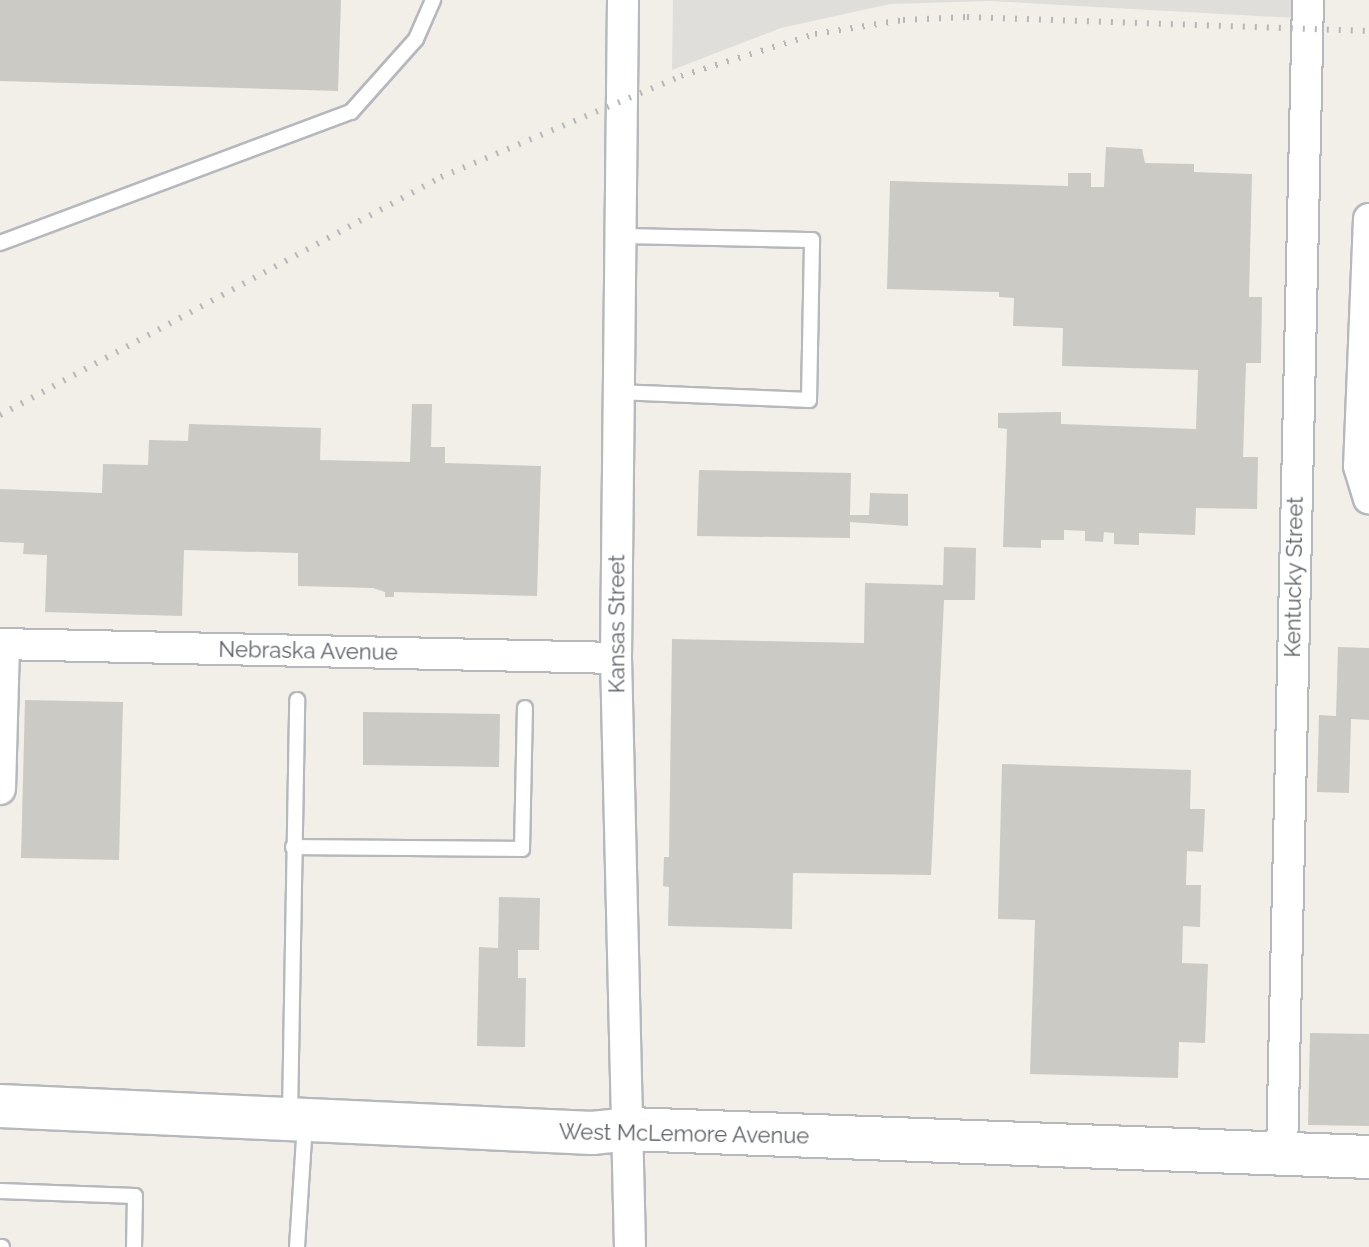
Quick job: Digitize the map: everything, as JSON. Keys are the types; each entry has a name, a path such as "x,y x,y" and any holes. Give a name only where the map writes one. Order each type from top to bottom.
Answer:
{"main road":[{"name":"West McLemore Avenue","path":"0,1106 592,1133 630,1129 1369,1157"}],"street":[{"name":"Kansas Street","path":"624,0 616,658 630,1129 630,1247"},
{"name":"Kentucky Street","path":"1282,1154 1308,0"},
{"path":"1369,219 1359,466 1369,499"},
{"path":"0,789 2,644"},
{"name":"Nebraska Avenue","path":"2,644 616,658"}],"lane":[{"path":"0,243 351,112 416,39 433,0"},
{"path":"618,392 809,400 812,240 620,236"},
{"path":"297,700 293,847 301,1246"},
{"path":"293,847 522,849 525,708"},
{"path":"0,1191 135,1196 134,1247"}],"shaded area":[{"path":"673,0 1297,0 1296,18 990,1 890,4 781,28 672,70"}],"building":[{"path":"0,0 341,0 338,91 0,81"},
{"path":"1106,147 1142,149 1145,163 1194,164 1194,172 1252,174 1249,297 1262,297 1261,363 1246,363 1243,457 1258,457 1257,509 1196,508 1195,535 1139,533 1139,545 1114,544 1114,533 1104,532 1103,542 1085,541 1085,531 1064,530 1064,540 1041,540 1041,548 1003,547 1007,429 998,428 998,413 1061,412 1061,424 1196,429 1198,370 1062,366 1063,328 1013,326 1014,298 999,297 999,292 887,289 890,181 1068,186 1068,173 1091,173 1091,187 1104,187"},
{"path":"412,404 432,404 431,447 445,447 445,463 541,466 537,596 394,592 394,597 385,597 385,592 373,588 298,586 298,553 184,550 182,616 45,612 47,555 23,554 24,543 0,542 0,489 102,493 103,464 148,465 149,440 188,441 189,424 321,428 320,460 410,462"},
{"path":"699,470 851,473 850,515 869,515 870,493 908,494 908,526 850,522 850,538 697,536"},
{"path":"944,547 976,548 975,600 944,600 931,875 793,873 792,929 668,926 669,887 663,886 664,857 669,857 672,639 864,643 865,583 943,585"},
{"path":"1338,647 1369,648 1369,720 1351,719 1349,793 1317,792 1319,715 1336,716"},
{"path":"25,700 123,702 119,860 21,858"},
{"path":"363,712 500,714 499,767 363,765"},
{"path":"1002,764 1191,770 1190,809 1205,809 1203,852 1187,851 1186,885 1201,885 1200,927 1183,926 1182,963 1208,964 1205,1043 1179,1042 1178,1078 1030,1074 1035,920 998,919"},
{"path":"499,897 540,898 539,950 518,950 518,978 526,978 525,1047 477,1046 479,947 498,948"},
{"path":"1310,1033 1369,1034 1369,1126 1308,1125"}],"railway":[{"path":"0,415 441,177 681,76 815,34 903,20 967,17 1369,31"}]}
